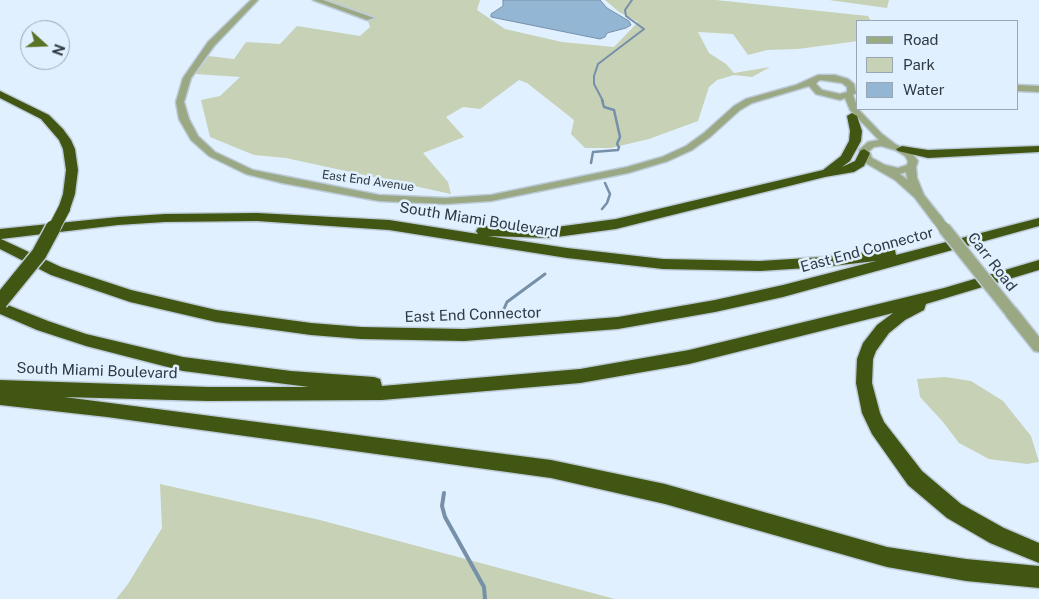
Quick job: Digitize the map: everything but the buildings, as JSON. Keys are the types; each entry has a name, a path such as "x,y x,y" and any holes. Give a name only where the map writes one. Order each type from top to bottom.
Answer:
{"highway":[{"path":"0,94 45,117 60,132 69,149 72,170 69,194 64,209 40,254 0,302"},
{"path":"825,173 846,158 857,134 858,114"},
{"path":"898,148 931,154 1039,149"},
{"path":"389,225 504,232 572,231 636,220 854,167 860,163 865,150"},
{"name":"South Miami Boulevard","path":"0,234 118,221 212,217 301,219 389,225 567,253 696,266 792,265 853,259 951,245"},
{"path":"951,245 1039,222"},
{"name":"East End Connector","path":"0,243 65,274 130,296 172,307 225,318 311,329 412,335 525,332 593,326 668,315 783,291 951,245"},
{"path":"0,308 42,326 86,340 132,353 183,364 291,378 356,383 464,386 570,377 636,367 740,345 944,294 1039,265"},
{"path":"944,294 900,316 875,338 867,354 864,371 866,397 871,413 900,461 915,478 941,500 975,525 1039,553"},
{"name":"South Miami Boulevard","path":"0,387 266,395 382,393 464,386"},
{"path":"0,397 117,410 551,469 664,494 887,557 966,570 1039,577"}],"street":[{"name":"East End Avenue","path":"255,0 210,44 187,78 180,102 188,128 194,138 212,154 250,172 282,180 372,196 422,201 491,198 628,170 664,159 689,148 707,135 736,108 765,95 784,92 828,95 853,93"},
{"path":"316,0 370,18"},
{"name":"East End Avenue","path":"784,92 812,76 838,79"},
{"path":"812,76 815,89 858,114 866,135 865,150"},
{"path":"838,79 856,82"},
{"path":"838,79 852,86 852,106 858,114 879,136 898,148"},
{"path":"1019,88 1039,89"},
{"path":"865,150 878,143 898,148"},
{"name":"Carr Road","path":"898,148 912,158 912,178 920,196"},
{"name":"Carr Road","path":"865,150 871,162 899,178 920,196 1039,347"},
{"path":"882,168 899,171 911,167"}],"green space":[{"path":"321,0 480,0 477,10 505,29 562,42 614,47 638,22 619,12 605,0 716,0 868,16 870,20 856,20 856,41 798,49 767,50 748,55 733,34 698,32 709,53 726,64 734,73 770,67 752,77 734,75 717,80 709,87 698,121 649,139 611,148 585,148 571,134 574,120 527,83 519,80 480,109 463,107 446,117 464,137 423,153 448,182 451,194 286,158 254,155 210,137 201,100 220,96 240,77 195,74 209,56 234,59 246,42 280,44 297,26 360,36 370,27 366,15"},
{"path":"829,0 889,0 887,8"},
{"path":"945,377 971,381 1003,401 1031,436 1039,462 1027,464 989,459 959,443 920,397 917,379"},
{"path":"160,484 320,520 615,599 116,599 128,584 162,528"}],"water":[{"path":"503,0 600,0 607,8 629,21 631,25 607,33 605,37 600,39 491,17 491,14 503,6"}],"waterway":[{"path":"603,101 594,84 594,76 598,64 644,29 626,16 625,10 632,0"},
{"path":"591,163 593,152 618,150 619,147 617,144 620,137 614,110 604,107 602,100"},
{"path":"602,209 607,203 610,194 605,183"},
{"path":"503,311 507,302 545,274"},
{"path":"444,493 442,506 445,517 484,587 485,599"}]}
